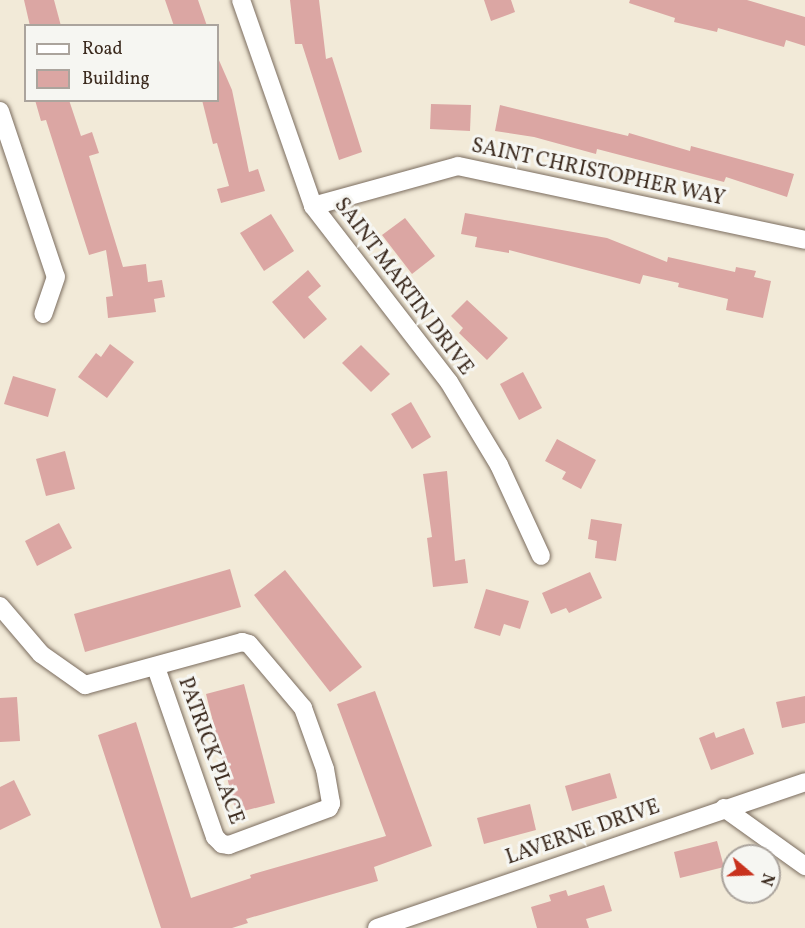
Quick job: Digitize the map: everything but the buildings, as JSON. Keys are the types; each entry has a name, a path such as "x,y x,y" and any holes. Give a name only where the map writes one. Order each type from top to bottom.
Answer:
{"street":[{"name":"SAINT MARTIN DRIVE","path":"241,0 313,206 449,382 499,465 541,556"},
{"path":"0,111 56,277 44,314"},
{"name":"SAINT CHRISTOPHER WAY","path":"313,206 458,166 805,240"},
{"name":"PATRICK PLACE","path":"0,606 41,654 85,685 156,669 242,642 249,644 303,708 325,769 332,802 329,808 229,845 222,844 215,837 156,669"},
{"name":"LAVERNE DRIVE","path":"377,928 805,782"},
{"path":"724,808 805,866"}]}
